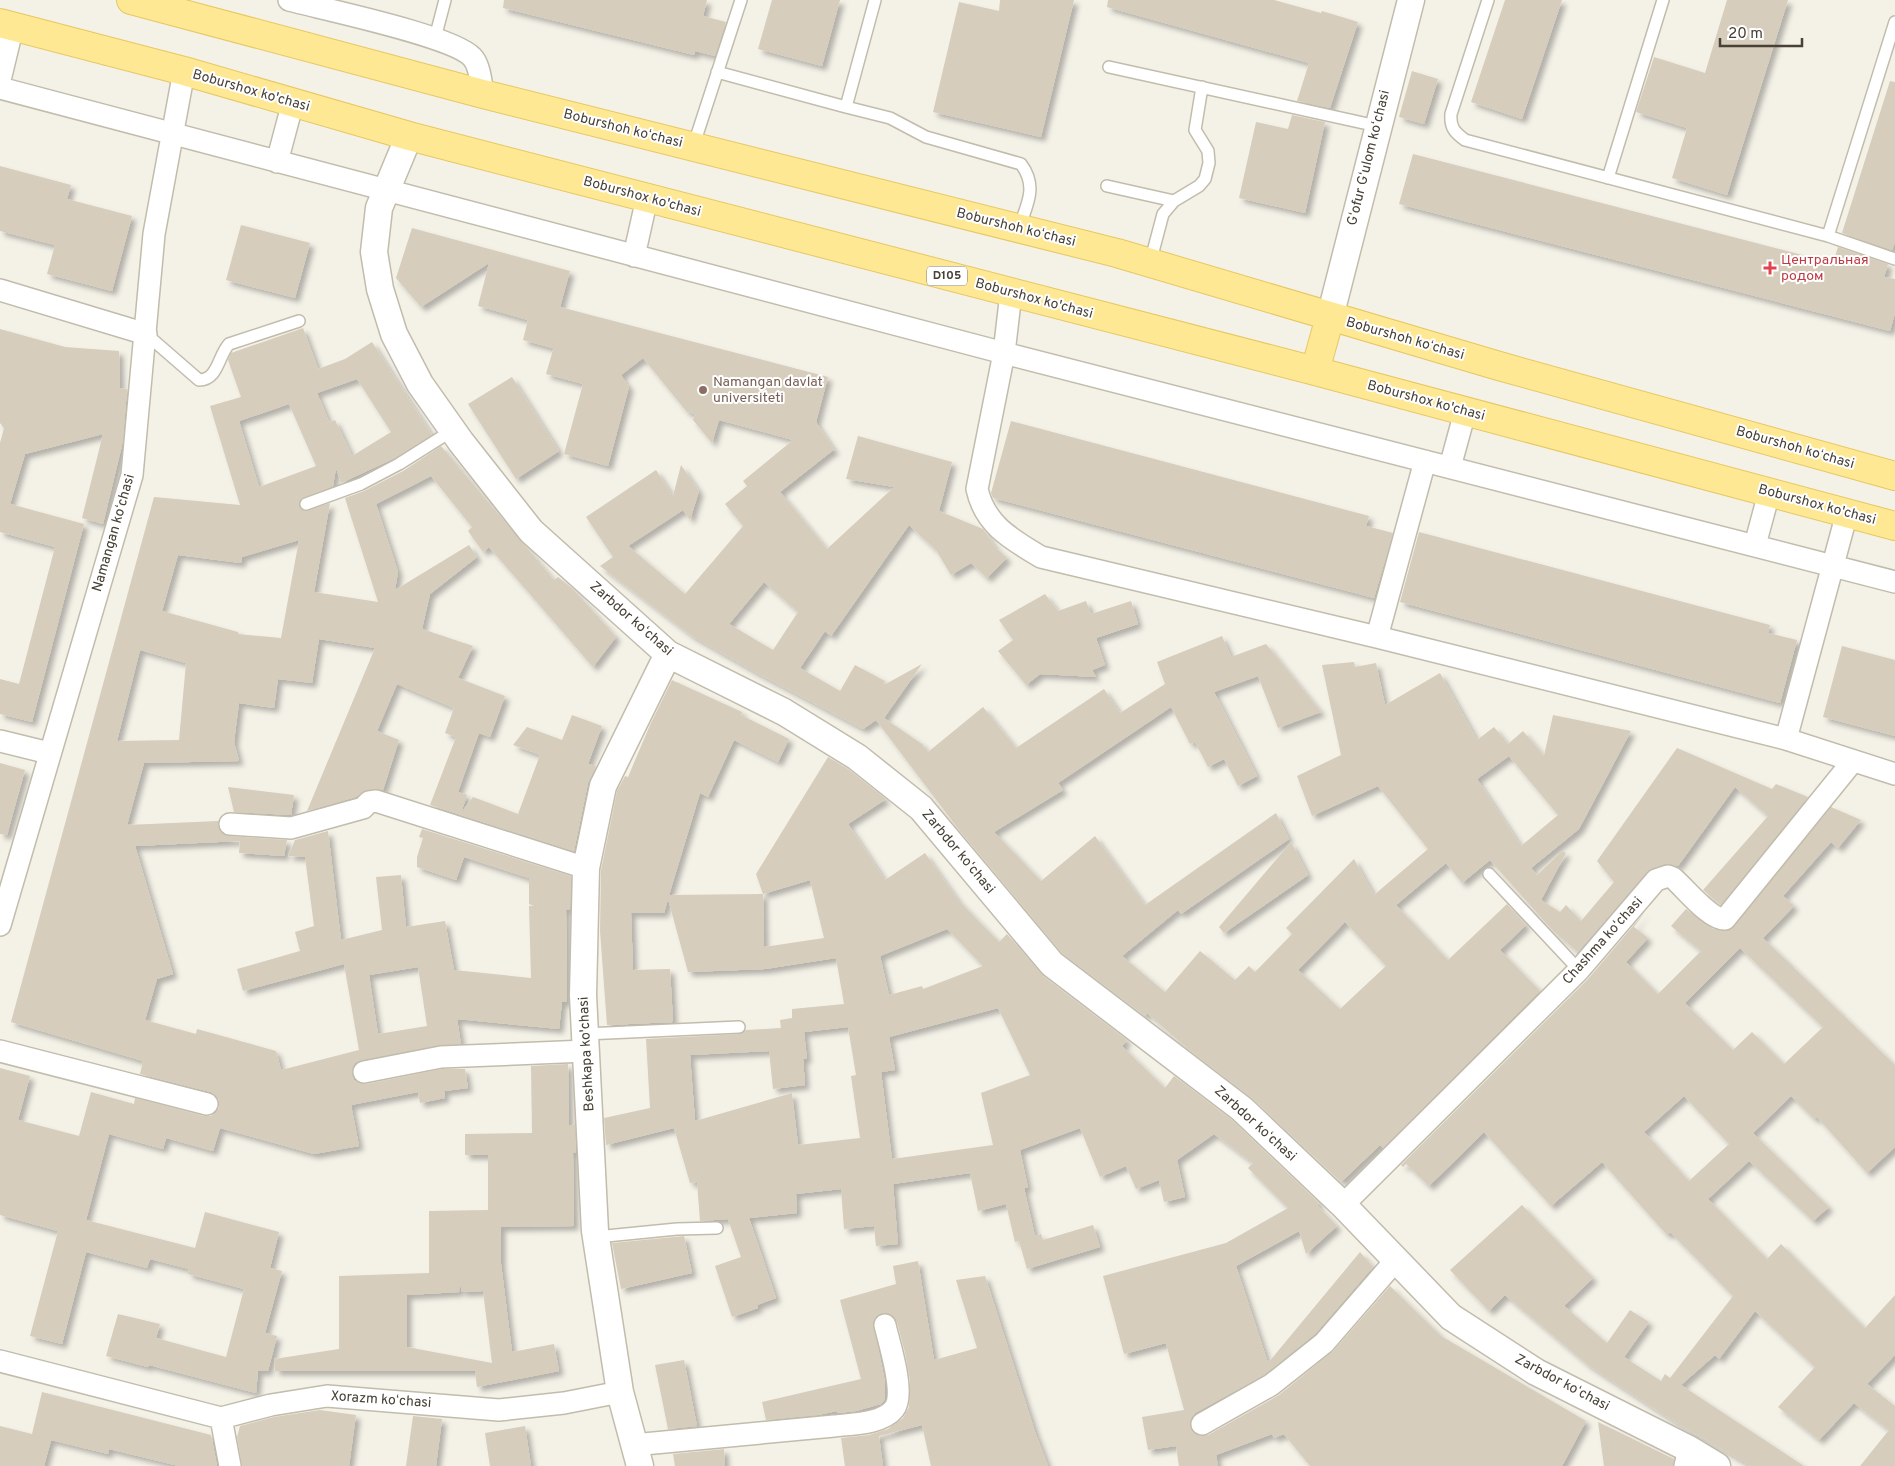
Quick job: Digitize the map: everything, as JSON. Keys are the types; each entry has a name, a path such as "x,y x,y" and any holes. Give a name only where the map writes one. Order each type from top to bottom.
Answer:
{"main road":[{"name":"Boburshoh koʻchasi","path":"131,0 483,94 1018,228 1150,263 1330,317 1895,476"},
{"name":"Boburshox ko'chasi","path":"6,24 184,71 409,136 1315,371 1895,526"},
{"path":"1315,371 1330,317"}],"street":[{"path":"289,0 435,38 462,48 474,58 483,94"},
{"name":"Gʻofur Gʻulom koʻchasi","path":"1330,317 1377,126 1411,0"},
{"path":"0,80 6,24"},
{"name":"Namangan koʻchasi","path":"0,925 132,475 154,234 184,71"},
{"path":"0,88 1004,353 1833,564 1895,582"},
{"path":"277,162 292,102"},
{"name":"Zarbdor koʻchasi","path":"409,136 378,208 374,252 380,289 394,334 420,384 531,531 668,654 792,717 857,757 922,808 1052,964 1242,1109 1343,1205 1451,1317 1536,1372 1687,1457 1717,1466"},
{"path":"634,256 647,198"},
{"path":"0,290 146,334"},
{"path":"1011,292 1004,353 977,489 981,507 1006,536 1041,557 1377,637 1786,739 1895,774"},
{"path":"1450,467 1465,412"},
{"path":"1377,637 1425,461"},
{"path":"1755,545 1769,493"},
{"path":"1786,739 1847,513"},
{"name":"Beshkapa ko'chasi","path":"636,1455 620,1392 596,1237 584,995 586,868 602,786 668,654"},
{"path":"0,741 49,753"},
{"name":"Chashma koʻchasi","path":"1343,1205 1579,970 1656,880 1662,877 1673,878 1711,914 1719,919 1725,918 1853,761"},
{"path":"230,824 291,828 363,808 369,802 376,800 586,868"},
{"path":"364,1072 441,1057 586,1043"},
{"path":"0,1051 207,1104"},
{"path":"1202,1424 1270,1385 1324,1343 1396,1260"},
{"path":"636,1455 864,1422 882,1417 894,1409 900,1396 885,1325"},
{"path":"0,1361 220,1418 230,1466"},
{"name":"Xorazm koʻchasi","path":"220,1418 270,1404 326,1396 499,1410 564,1404 620,1392"}],"lane":[{"path":"435,38 445,0"},
{"path":"693,147 741,0"},
{"path":"846,107 874,0"},
{"path":"1488,0 1451,114 1450,125 1455,133 1465,140 1828,236 1895,259"},
{"path":"1608,178 1663,0"},
{"path":"1828,236 1895,22"},
{"path":"1109,67 1377,126"},
{"path":"717,72 890,118 926,137 1021,164 1028,174 1031,190 1018,228"},
{"path":"1150,263 1163,214 1174,201 1199,186 1205,179 1209,162 1208,151 1195,130 1202,88"},
{"path":"1107,186 1174,201"},
{"path":"146,334 199,380 206,380 213,375 223,350 229,344 299,321"},
{"path":"306,504 376,476 453,430"},
{"path":"1489,874 1579,970"},
{"path":"586,1043 739,1027"},
{"path":"596,1237 677,1229 717,1228"}],"building":[{"path":"504,0 707,0 703,16 726,22 715,56 695,51 694,55 503,8"},
{"path":"772,0 840,0 822,66 758,49"},
{"path":"1000,0 1074,0 1041,137 933,112 959,2 999,11"},
{"path":"1108,0 1274,0 1321,13 1322,11 1358,22 1330,108 1297,101 1309,63 1107,7"},
{"path":"1505,0 1562,0 1522,119 1471,102"},
{"path":"1727,0 1788,0 1727,195 1672,178 1687,128 1636,112 1654,57 1705,73"},
{"path":"1412,71 1438,79 1424,124 1399,117"},
{"path":"1890,81 1895,82 1895,242 1892,250 1842,233"},
{"path":"1292,115 1325,122 1305,213 1239,198 1256,122 1288,129"},
{"path":"1413,154 1833,263 1838,247 1888,264 1884,277 1895,279 1895,313 1890,331 1399,204"},
{"path":"0,166 71,185 67,199 132,216 112,291 47,274 55,245 0,231"},
{"path":"241,225 310,243 295,298 226,280"},
{"path":"412,228 570,271 560,307 828,377 816,422 835,451 832,451 780,492 827,549 894,487 846,479 858,436 952,462 939,511 983,529 996,548 1007,558 987,578 971,563 951,575 936,550 909,525 831,636 825,631 800,668 840,691 855,665 885,681 882,686 922,664 884,718 922,744 928,752 983,707 1016,748 1104,689 1120,713 1165,684 1157,662 1222,636 1231,657 1266,644 1321,712 1278,728 1258,676 1214,692 1257,776 1238,786 1224,759 1208,767 1195,742 1190,744 1171,707 1058,783 1063,790 994,832 1041,881 1095,836 1145,905 1276,813 1289,839 1181,914 1178,910 1122,956 1165,992 1200,951 1235,980 1249,966 1255,972 1292,934 1286,928 1354,859 1374,895 1428,849 1378,786 1312,816 1297,776 1341,755 1322,665 1354,662 1355,667 1376,663 1385,705 1440,673 1477,740 1494,727 1508,744 1523,731 1544,756 1553,715 1631,731 1579,829 1531,868 1537,875 1562,851 1566,853 1541,900 1560,912 1566,905 1581,921 1614,882 1597,861 1677,748 1772,789 1776,784 1808,797 1721,905 1703,890 1768,816 1735,787 1678,866 1664,864 1647,872 1578,952 1553,931 1490,860 1462,883 1446,863 1396,905 1448,960 1507,904 1526,925 1500,950 1540,991 1383,1148 1380,1145 1341,1182 1251,1097 1188,1049 1147,1013 1145,1016 1062,953 959,830 876,720 863,729 757,673 692,636 600,566 613,557 586,517 656,470 673,496 681,465 699,491 690,520 683,510 628,546 685,594 743,526 725,504 747,486 743,481 793,440 719,420 712,443 693,420 695,414 687,412 643,358 621,375 629,387 608,466 564,454 583,384 546,374 553,350 556,349 523,340 528,320 478,306 489,263 421,307 396,278","holes":["764,582 798,612 773,650 729,624","1509,756 1558,815 1521,846 1477,779","1345,922 1386,966 1340,1009 1298,970"]},
{"path":"303,328 318,369 345,359 372,342 432,435 395,458 341,483 336,468 333,486 300,500 299,507 305,511 330,503 314,592 378,602 345,498 364,491 403,471 441,446 554,580 558,577 573,589 616,637 593,667 489,547 483,552 468,531 472,527 431,476 376,504 398,572 395,590 469,545 477,557 430,594 422,629 473,646 458,678 505,696 490,737 479,733 458,792 467,795 461,813 473,797 518,814 540,755 513,745 527,727 562,740 572,715 602,726 588,764 596,766 588,783 574,851 430,805 456,737 445,733 454,708 397,684 377,731 399,740 383,790 367,790 356,797 307,811 375,648 319,639 312,683 278,679 274,708 239,703 234,742 239,761 144,763 127,825 218,821 219,830 229,836 287,840 284,856 239,853 240,841 135,846 173,974 157,979 145,1020 196,1034 197,1029 276,1051 281,1070 359,1050 344,964 243,991 237,969 300,951 295,932 314,926 305,857 288,856 295,840 328,831 341,940 382,930 376,877 401,875 406,927 445,921 454,970 531,978 529,906 534,906 529,904 529,878 464,857 456,880 417,867 417,857 423,838 419,837 422,829 571,876 570,909 566,910 567,1002 562,1002 559,1029 457,1019 461,1044 439,1045 362,1060 355,1063 352,1068 354,1080 366,1084 442,1069 465,1069 468,1088 444,1091 445,1098 420,1103 418,1092 351,1105 359,1146 314,1154 220,1128 213,1151 166,1138 163,1149 109,1134 86,1220 195,1248 205,1212 279,1232 270,1268 282,1271 265,1333 277,1336 268,1371 258,1371 256,1393 149,1365 148,1367 106,1356 118,1314 160,1324 156,1338 226,1357 244,1289 188,1274 189,1269 150,1259 147,1268 86,1252 62,1344 30,1336 58,1231 0,1215 0,1068 30,1076 18,1120 79,1136 91,1092 134,1104 135,1098 204,1116 211,1116 219,1108 219,1100 211,1092 140,1074 143,1061 11,1022 154,497 240,505 210,406 241,397 228,360 231,353","holes":["357,379 391,432 352,456 335,420 329,422 317,393","289,404 316,466 259,487 239,421","299,540 281,638 238,634 238,632 162,611 178,555 241,563 242,557","140,650 186,663 179,740 117,741","418,967 427,1026 378,1034 369,975"]},
{"path":"0,329 65,347 119,351 120,388 127,389 123,441 103,524 82,518 103,434 25,454 10,504 84,524 32,722 0,714 0,679 19,684 55,547 0,532 0,443 4,428 0,423"},
{"path":"512,377 559,451 516,479 468,404"},
{"path":"1011,421 1369,516 1366,526 1393,533 1374,598 993,498 991,493"},
{"path":"1419,532 1770,625 1768,633 1797,640 1780,703 1400,602"},
{"path":"1045,594 1058,611 1086,601 1091,614 1131,601 1138,624 1096,638 1105,665 1092,670 1096,677 1040,674 1026,685 998,651 1013,640 999,620"},
{"path":"1842,646 1895,660 1895,736 1823,717"},
{"path":"672,680 742,712 741,715 789,739 778,762 734,740 708,797 700,793 669,895 763,894 756,874 828,757 848,769 886,799 848,824 885,880 925,853 958,900 999,942 1007,934 1043,976 1127,1040 1122,1046 1165,1088 1174,1076 1232,1120 1319,1203 1317,1205 1337,1226 1306,1254 1299,1231 1236,1266 1268,1363 1360,1252 1373,1267 1315,1334 1264,1375 1195,1413 1190,1424 1195,1434 1201,1436 1208,1435 1279,1395 1333,1351 1390,1286 1441,1336 1586,1421 1562,1466 1310,1466 1284,1434 1274,1438 1272,1434 1216,1455 1218,1466 1179,1466 1176,1446 1148,1450 1142,1417 1184,1410 1166,1343 1124,1354 1103,1276 1226,1243 1288,1208 1248,1168 1253,1163 1214,1134 1177,1160 1185,1197 1164,1202 1159,1180 1136,1189 1126,1166 1100,1177 1080,1128 1020,1150 1028,1188 1024,1188 1035,1236 1041,1234 1043,1240 1093,1225 1100,1247 1027,1269 1019,1241 1015,1242 1006,1204 978,1211 970,1173 893,1184 898,1244 876,1246 874,1226 844,1229 841,1189 796,1194 797,1213 749,1218 776,1298 757,1305 758,1308 732,1317 715,1266 741,1257 728,1219 700,1221 697,1182 690,1183 674,1128 606,1145 604,1118 650,1108 646,1039 739,1034 746,1030 781,1028 780,1020 792,1018 792,1009 844,1004 836,958 765,969 688,972 668,899 664,913 631,913 633,970 670,969 673,1022 607,1025 600,931 601,870 617,791 625,776 628,777","holes":["810,880 824,938 764,947 763,894","947,929 983,966 923,989 922,986 889,995 880,956","998,1008 1030,1075 981,1093 993,1145 892,1159 881,1072 895,1070 889,1037","848,1027 856,1075 851,1076 860,1138 798,1145 792,1093 695,1121 690,1055 769,1051 773,1089 805,1085 803,1059 807,1059 804,1032"]},
{"path":"0,763 25,770 7,835 0,834"},
{"path":"228,787 294,795 291,815 234,812"},
{"path":"1831,807 1861,820 1838,848 1831,842 1783,896 1794,906 1763,938 1895,1065 1895,1147 1867,1173 1817,1117 1814,1119 1791,1096 1753,1133 1829,1207 1813,1221 1749,1161 1708,1199 1767,1259 1781,1244 1865,1328 1895,1295 1895,1355 1867,1384 1895,1406 1895,1466 1860,1466 1889,1430 1854,1403 1819,1440 1778,1407 1815,1367 1755,1311 1719,1359 1715,1355 1681,1385 1804,1466 1751,1466 1673,1421 1588,1365 1505,1295 1489,1311 1450,1270 1522,1205 1593,1278 1564,1306 1607,1343 1630,1310 1649,1322 1624,1357 1661,1381 1665,1374 1670,1378 1733,1296 1670,1232 1667,1235 1602,1162 1551,1206 1484,1132 1429,1186 1406,1164 1403,1167 1401,1165 1588,979 1645,912 1634,927 1648,938 1626,962 1658,994 1701,951 1671,926 1686,909 1713,929 1730,930","holes":["1740,948 1823,1027 1784,1064 1752,1032 1733,1050 1685,1003","1684,1096 1729,1144 1689,1181 1644,1132"]},
{"path":"1291,842 1308,875 1224,933 1219,927"},
{"path":"568,1064 569,1126 575,1124 576,1152 573,1153 574,1226 501,1227 501,1264 512,1352 554,1344 559,1371 477,1387 475,1371 275,1371 274,1359 339,1349 339,1276 429,1273 429,1211 488,1210 488,1155 465,1155 465,1134 532,1133 531,1066","holes":["460,1283 462,1292 483,1291 492,1363 407,1347 407,1295 459,1292"]},
{"path":"684,1236 692,1273 621,1289 612,1243"},
{"path":"918,1261 934,1360 977,1348 956,1280 985,1276 1035,1432 1048,1466 931,1466 922,1425 879,1436 883,1466 845,1466 841,1438 869,1435 888,1429 903,1418 909,1407 910,1380 905,1353 897,1322 888,1313 877,1316 873,1322 885,1382 885,1399 881,1404 856,1411 837,1413 837,1411 818,1415 766,1420 762,1402 861,1379 840,1300 896,1284 893,1266"},
{"path":"684,1360 697,1426 668,1429 655,1365"},
{"path":"42,1392 211,1435 217,1466 179,1466 109,1449 108,1454 51,1440 44,1466 0,1466 0,1426 32,1434"},
{"path":"320,1410 356,1415 349,1466 242,1466 237,1437 240,1426 274,1417"},
{"path":"413,1416 442,1419 436,1466 406,1466"},
{"path":"1598,1422 1674,1459 1673,1466 1604,1466"},
{"path":"525,1426 531,1466 490,1466 485,1433"},
{"path":"724,1449 725,1466 675,1466 673,1454"}],"place":[{"name":"Центральная родом","path":"1770,268"},
{"name":"Namangan davlat universiteti","path":"703,390"}]}
